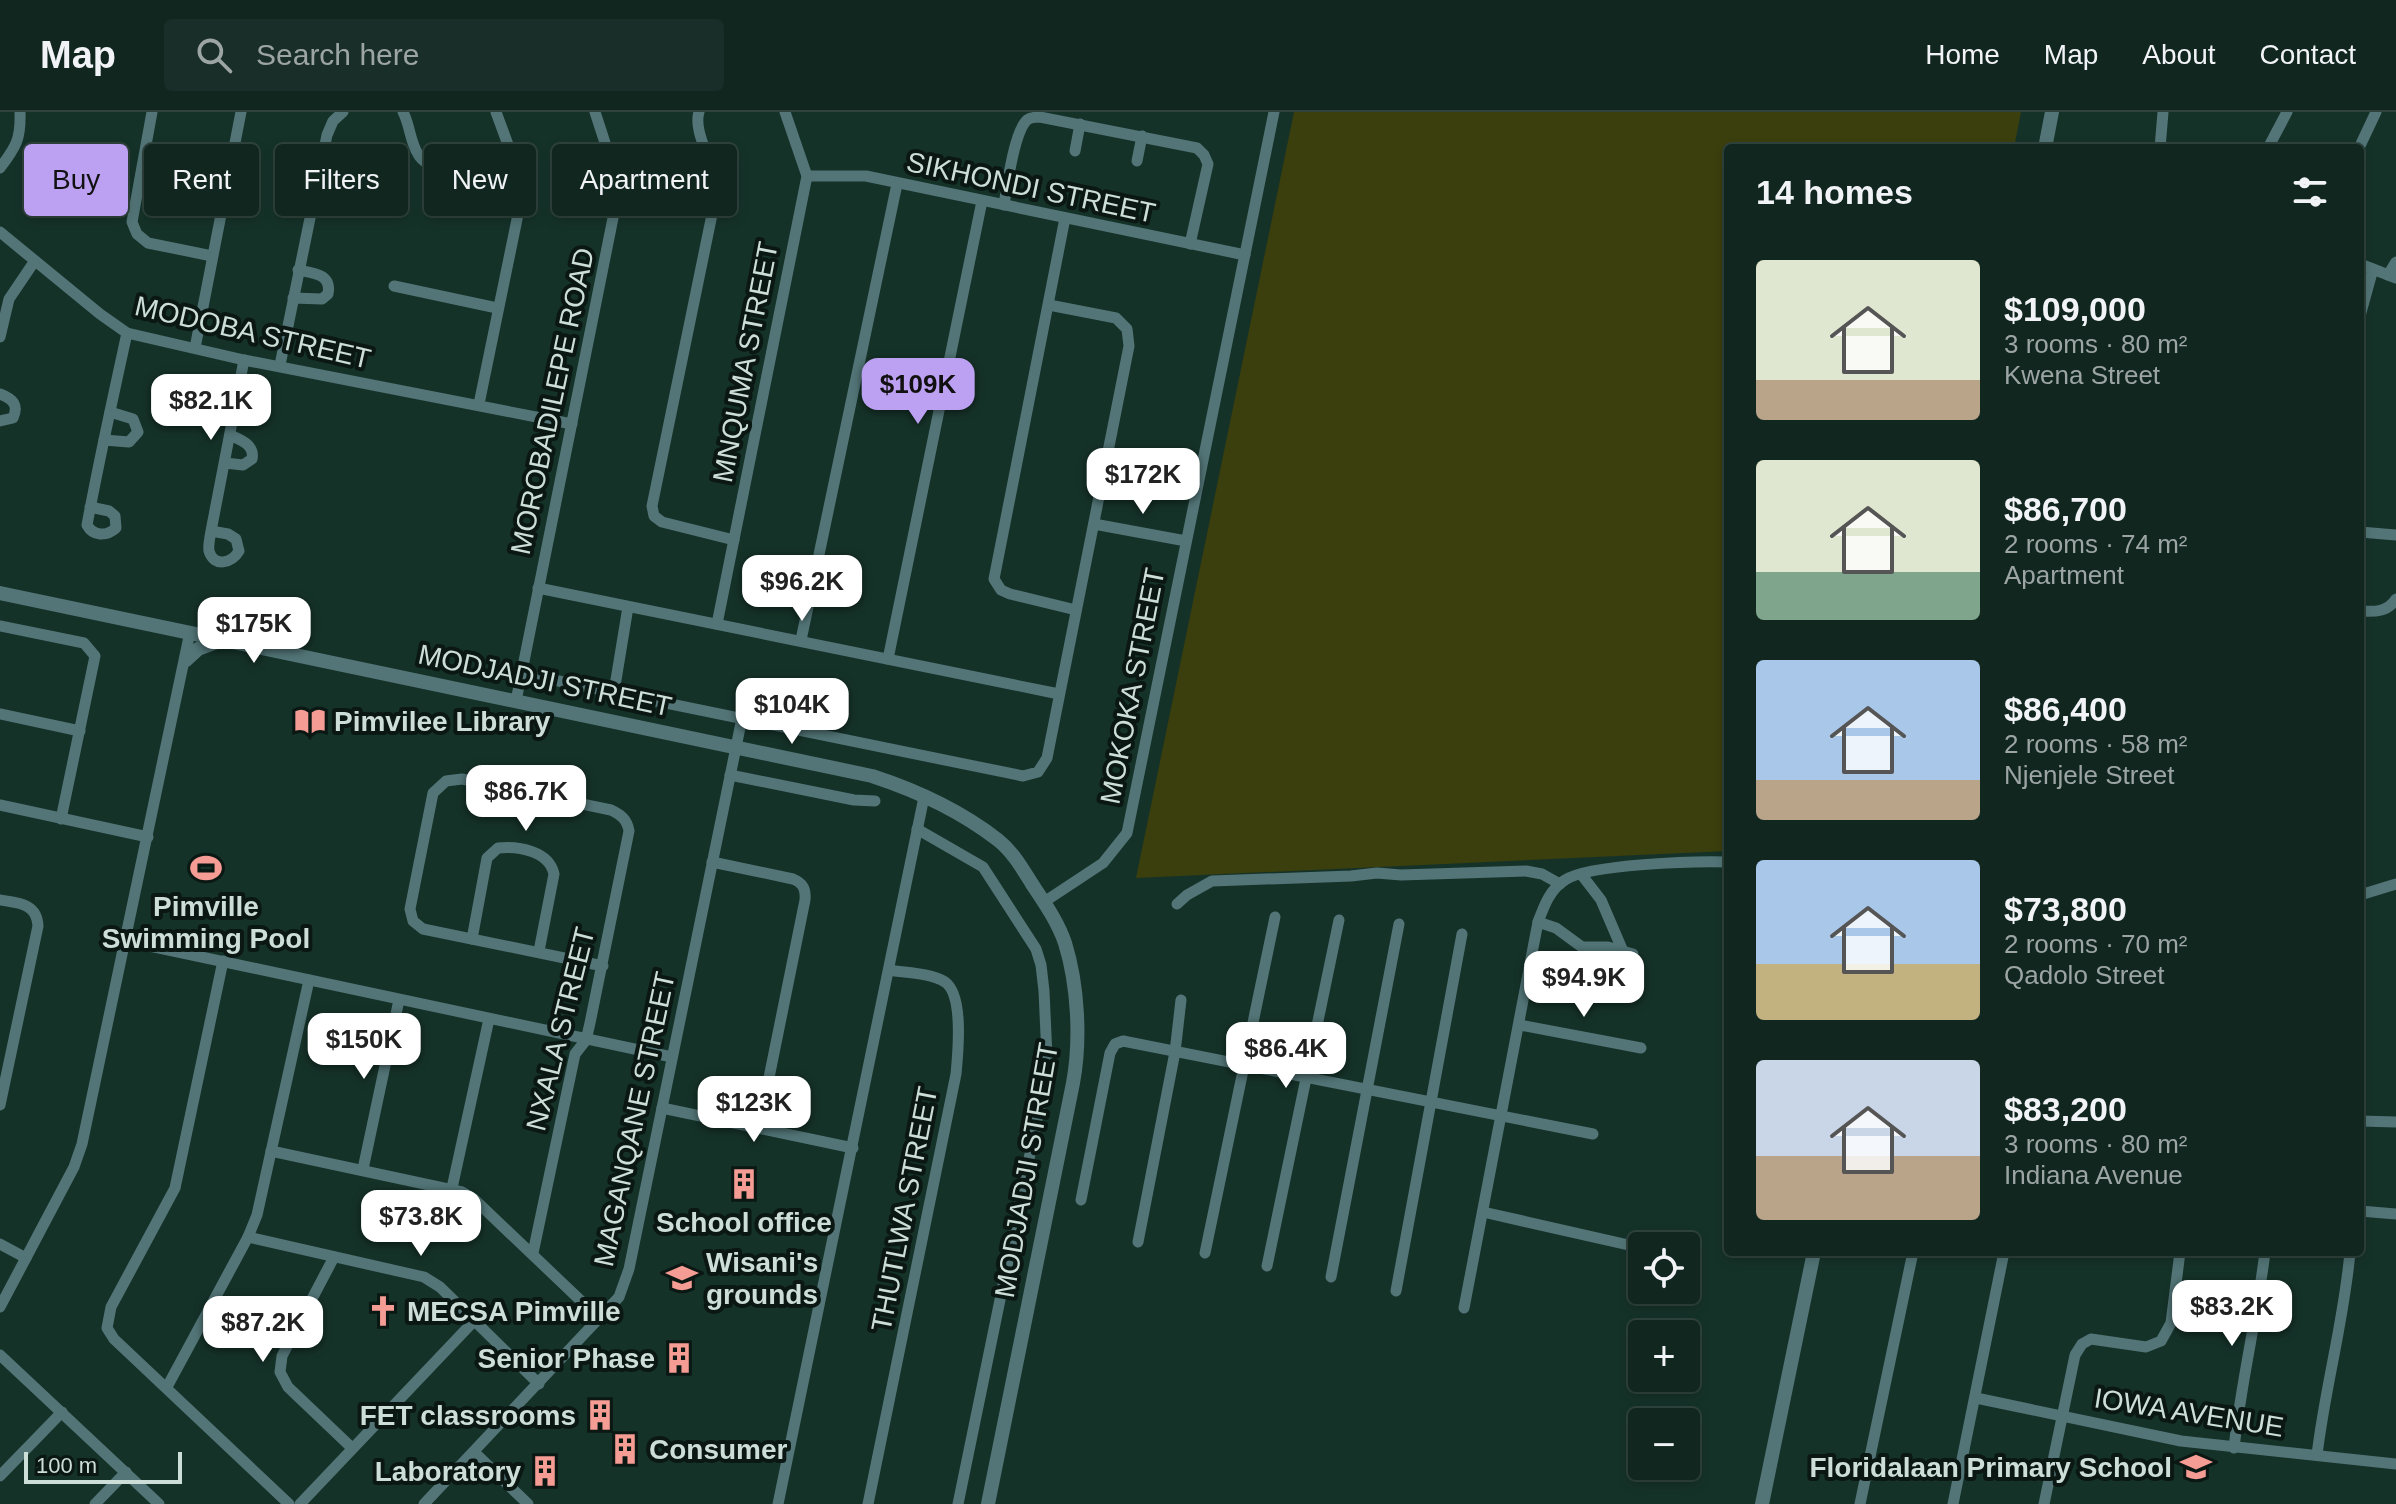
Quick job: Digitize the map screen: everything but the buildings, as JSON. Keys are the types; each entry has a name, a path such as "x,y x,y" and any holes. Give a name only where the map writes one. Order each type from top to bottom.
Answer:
{"street":[{"path":"0,168 21,132 20,112"},
{"path":"152,112 132,222 137,234 148,243 212,256"},
{"path":"195,348 241,112"},
{"path":"325,144 333,121 343,112"},
{"path":"403,112 418,155 424,160"},
{"path":"496,112 506,144"},
{"name":"MOROBADILEPE ROAD","path":"516,701 615,208 610,158 595,112"},
{"path":"699,112 698,126 714,170 716,195 652,506 654,516 662,522 734,540"},
{"path":"785,112 807,176"},
{"name":"MOKOKA STREET","path":"1044,902 1103,863 1127,833 1274,112"},
{"path":"2046,144 2052,112"},
{"path":"2160,144 2163,112"},
{"path":"2270,144 2287,112"},
{"path":"2361,144 2376,112"},
{"path":"1004,205 1017,140 1028,120 1040,117 1142,136 1197,148 1204,155 1208,164 1190,244"},
{"path":"1075,151 1080,124"},
{"path":"1137,161 1142,136"},
{"name":"MNQUMA STREET","path":"717,624 807,176"},
{"name":"SIKHONDI STREET","path":"807,176 866,176 1245,255"},
{"path":"801,640 897,184"},
{"path":"888,659 982,201"},
{"path":"280,365 309,216"},
{"path":"479,404 517,216"},
{"path":"1065,218 994,579 1001,590 1010,594 1076,610"},
{"name":"MODOBA STREET","path":"0,232 127,333 244,360 572,424"},
{"path":"0,337 9,299 34,262"},
{"path":"2364,266 2392,277 2396,262"},
{"path":"2364,302 2373,269"},
{"path":"293,298 314,300 328,294 327,280 320,274 298,270"},
{"path":"394,286 497,308"},
{"path":"539,677 1028,776 1040,770 1045,761 1059,694 1129,338 1123,322 1116,318 1049,305"},
{"path":"90,507 127,333"},
{"path":"211,531 244,360"},
{"path":"0,394 11,399 16,412 13,418 0,421"},
{"path":"104,440 129,442 138,432 133,419 110,412"},
{"path":"225,463 243,465 252,459 253,454 247,443 230,435"},
{"path":"1094,524 1186,541"},
{"path":"2364,532 2396,535"},
{"path":"538,588 1059,694"},
{"name":"MODJADJI STREET","path":"0,593 872,776 924,797 999,841 1018,862 1065,942 1071,966 1077,1037 1075,1071 988,1504"},
{"path":"2364,611 2383,610 2394,604"},
{"path":"614,692 628,607"},
{"path":"0,626 84,643 95,658 61,819"},
{"path":"0,1307 74,1167 82,1144 190,632"},
{"path":"186,660 198,649 225,639"},
{"path":"0,714 80,731"},
{"name":"MAGANQANE STREET","path":"424,1504 619,1297 629,1269 742,718"},
{"path":"730,775 854,800 875,801"},
{"name":"NXALA STREET","path":"472,939 423,929 410,915 433,793 443,782 462,779 611,810 624,817 629,831 603,966 586,1040 575,1054 533,1253"},
{"path":"778,1504 924,797"},
{"path":"0,805 148,837"},
{"path":"917,829 983,867 1038,954 1046,1024 1044,1086 958,1504"},
{"path":"539,951 554,874 551,863 544,856 525,850 498,848 487,858 472,939 603,966"},
{"path":"712,862 793,879 805,890 759,1127"},
{"path":"1464,1308 1538,922 1545,903 1560,884 1581,874 1669,863 1724,862"},
{"path":"1177,904 1212,881 1247,879 1526,871 1542,874 1560,884"},
{"path":"1538,922 1556,928 1582,947 1628,952 1601,900 1581,874"},
{"path":"2364,894 2396,883"},
{"path":"0,900 31,908 37,915 38,926 0,1105"},
{"path":"1205,1253 1275,917"},
{"path":"1267,1266 1339,920"},
{"path":"1331,1277 1399,924"},
{"path":"1396,1291 1462,934"},
{"path":"126,941 672,1057"},
{"path":"223,961 175,1188 111,1307 107,1321 112,1336 289,1504"},
{"name":"THUTLWA STREET","path":"868,1504 957,1060 956,999 951,987 936,978 889,970"},
{"path":"167,1387 257,1215 309,980"},
{"path":"363,1169 399,1000"},
{"path":"1138,1242 1175,1052 1181,1000"},
{"path":"452,1188 489,1019"},
{"path":"1520,1025 1641,1048"},
{"path":"1081,1200 1112,1048 1123,1041 1593,1134"},
{"path":"662,1108 853,1148"},
{"path":"2364,1121 2396,1122"},
{"path":"271,1151 452,1188 474,1199 600,1319"},
{"path":"2364,1211 2396,1214"},
{"path":"1483,1212 1628,1245"},
{"path":"248,1237 424,1277 440,1287 539,1384"},
{"path":"0,1244 26,1258"},
{"path":"1762,1504 1813,1256"},
{"path":"1860,1504 1912,1256"},
{"path":"1953,1504 2003,1256"},
{"path":"2044,1504 2075,1355 2086,1341 2097,1339 2146,1347 2157,1344 2166,1335 2172,1315 2179,1256"},
{"path":"2234,1448 2239,1401 2259,1302 2265,1256"},
{"path":"2317,1455 2350,1256"},
{"path":"334,1257 282,1356 280,1372 288,1387 352,1448"},
{"path":"300,1504 473,1322"},
{"path":"0,1355 159,1504"},
{"name":"IOWA AVENUE","path":"1976,1398 2181,1441 2396,1464"},
{"path":"0,1476 62,1412"},
{"path":"474,1452 528,1504"},
{"path":"95,1504 126,1472"}],"green space":[{"path":"1294,112 2021,112 2015,144 1724,144 1724,851 1136,878"}],"place":[{"name":"Pimvilee Library","path":"310,721"},
{"name":"Pimville Swimming Pool","path":"206,868"},
{"name":"School office","path":"744,1184"},
{"name":"Wisani's grounds","path":"682,1278"},
{"name":"MECSA Pimville","path":"383,1311"},
{"name":"Senior Phase","path":"679,1358"},
{"name":"FET classrooms","path":"600,1415"},
{"name":"Consumer","path":"625,1449"},
{"name":"Floridalaan Primary School","path":"2196,1467"},
{"name":"Laboratory","path":"545,1471"}]}
